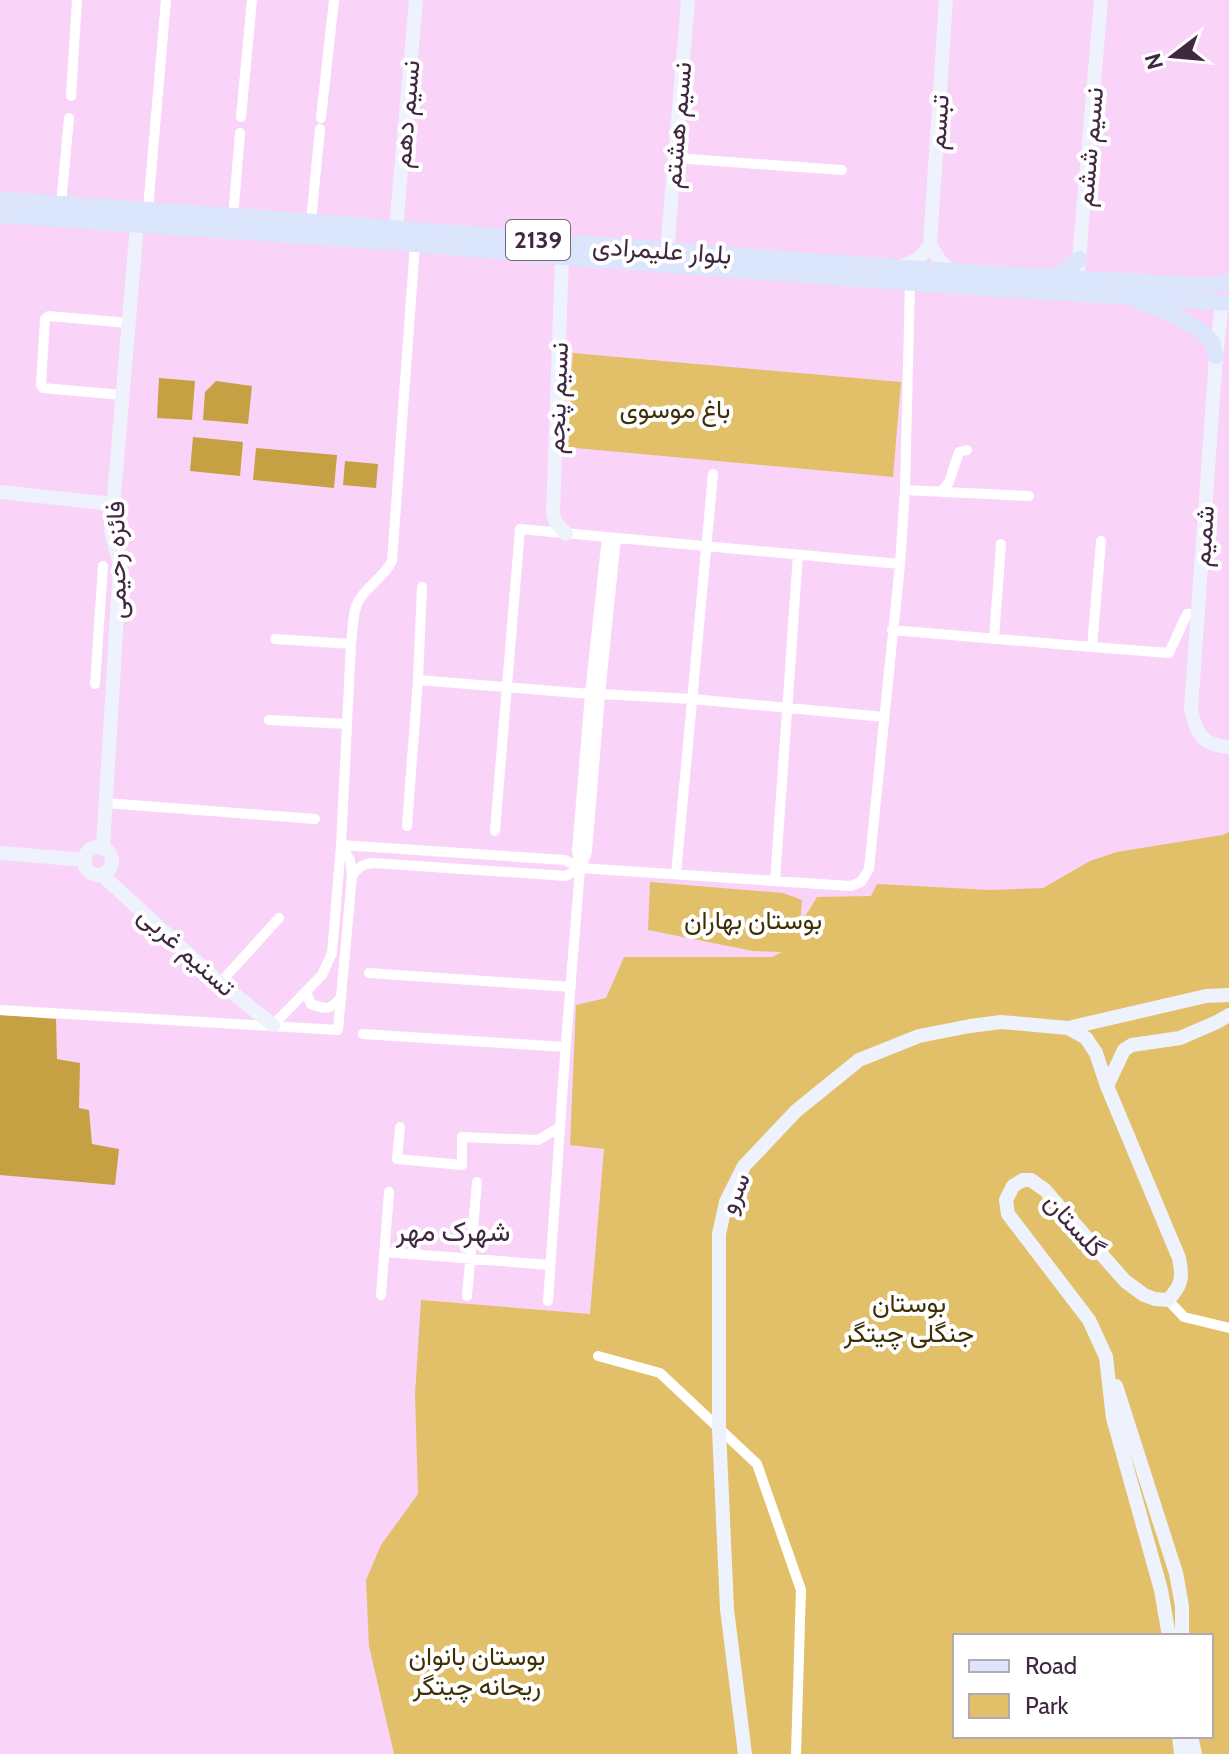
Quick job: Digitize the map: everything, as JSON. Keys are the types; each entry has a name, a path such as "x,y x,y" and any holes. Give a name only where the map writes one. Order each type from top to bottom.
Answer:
{"main road":[{"name":"بلوار علیمرادی","path":"0,200 1048,278 1121,297 1225,302"},
{"name":"بلوار علیمرادی","path":"0,215 910,282 1076,287 1229,282"},
{"path":"1048,278 1065,271 1079,259"},
{"path":"1121,297 1182,320 1205,335 1213,345 1216,356"}],"street":[{"path":"71,96 77,0"},
{"path":"148,209 166,0"},
{"path":"241,117 252,0"},
{"path":"311,221 334,0"},
{"name":"نسیم دهم","path":"396,228 416,0"},
{"name":"نسیم هشتم","path":"667,251 688,0"},
{"name":"تبسم","path":"930,244 946,0"},
{"name":"نسیم ششم","path":"1076,287 1101,0"},
{"path":"61,205 69,118"},
{"path":"233,217 240,133"},
{"path":"675,158 842,170"},
{"name":"فائزه رحیمی","path":"103,848 119,606 120,565 111,531 137,225"},
{"path":"273,1025 322,975 332,953 351,644 358,602 382,577 392,561 415,244"},
{"path":"900,267 919,259 930,244"},
{"path":"930,244 950,271"},
{"name":"نسیم پنجم","path":"562,257 553,514 566,534"},
{"path":"341,845 565,860 580,868 850,886 861,882 869,869 900,564 910,282"},
{"name":"شمیم","path":"1225,302 1216,356 1191,709 1195,728 1203,740 1229,747"},
{"path":"122,395 43,388 45,319 49,316 128,323"},
{"path":"941,492 949,482 959,452 967,450"},
{"path":"676,874 713,474"},
{"path":"905,490 1029,496"},
{"path":"0,492 113,504"},
{"path":"495,831 520,529 900,564"},
{"path":"548,1301 580,868 577,851 611,538"},
{"path":"1092,647 1101,541"},
{"path":"994,639 1001,544"},
{"path":"775,881 798,555"},
{"path":"95,684 103,566"},
{"path":"407,826 422,587"},
{"path":"101,604 119,606"},
{"path":"892,630 1169,653 1187,614 1198,613"},
{"path":"275,639 351,644"},
{"path":"418,680 692,699 884,717"},
{"path":"269,720 347,724"},
{"path":"106,803 315,819"},
{"path":"0,1010 338,1030 352,876 350,860 341,845"},
{"path":"103,848 112,862 109,870 102,875 93,874 85,865 85,860 91,850 103,848"},
{"path":"0,853 85,860"},
{"path":"352,876 357,868 373,863 566,876 580,868"},
{"name":"تسنیم غربی","path":"102,875 220,983 273,1025"},
{"path":"220,983 279,918"},
{"path":"369,973 571,987"},
{"path":"306,992 311,1004 323,1009 334,1006 341,997"},
{"name":"سرو","path":"745,1754 727,1609 719,1429 719,1234 726,1202 744,1166 796,1111 859,1060 919,1036 1001,1022 1068,1028 1206,996 1229,995"},
{"path":"1107,1086 1124,1050 1132,1045 1180,1038 1229,1015"},
{"path":"1068,1028 1086,1038 1096,1053 1179,1258 1182,1273 1179,1288 1168,1300 1184,1317 1229,1328"},
{"path":"363,1034 565,1047"},
{"path":"400,1127 397,1159 462,1165 462,1137 538,1140 560,1127"},
{"name":"گلستان","path":"1168,1300 1144,1295 1125,1281 1045,1190 1031,1180 1023,1180 1013,1186 1006,1200 1008,1214 1089,1320 1106,1357 1113,1418 1161,1590 1169,1634"},
{"path":"467,1296 477,1182"},
{"path":"381,1295 389,1192"},
{"path":"385,1252 550,1265"},
{"path":"598,1356 660,1373 757,1464 801,1590 796,1754"},
{"path":"1106,1357 1176,1573 1182,1606 1182,1634"}],"green space":[{"name":"باغ موسوی","path":"573,353 901,382 893,477 565,447"},
{"name":"بوستان جنگلی چیتگر","path":"1229,832 1229,1754 394,1754 369,1646 366,1580 381,1545 418,1494 415,1395 421,1300 590,1314 604,1149 570,1145 576,1005 606,998 624,957 772,957 782,952 753,951 648,930 650,882 783,893 802,900 800,925 817,897 871,896 877,884 990,890 1043,888 1090,861 1117,852"}],"shaded area":[{"path":"159,378 195,381 192,420 157,418"},
{"path":"216,381 252,386 248,424 203,420 205,392"},
{"path":"193,437 243,442 240,476 190,471"},
{"path":"256,448 337,455 334,488 253,480"},
{"path":"345,461 378,464 376,488 343,485"},
{"path":"0,1015 56,1019 57,1059 80,1063 79,1108 89,1110 92,1144 119,1149 115,1185 0,1175"}],"district":[{"name":"شهرک مهر","path":"453,1231"}],"park label":[{"name":"بوستان بهاران","path":"753,920"},
{"name":"بوستان بانوان ریحانه چیتگر","path":"477,1671"}]}
